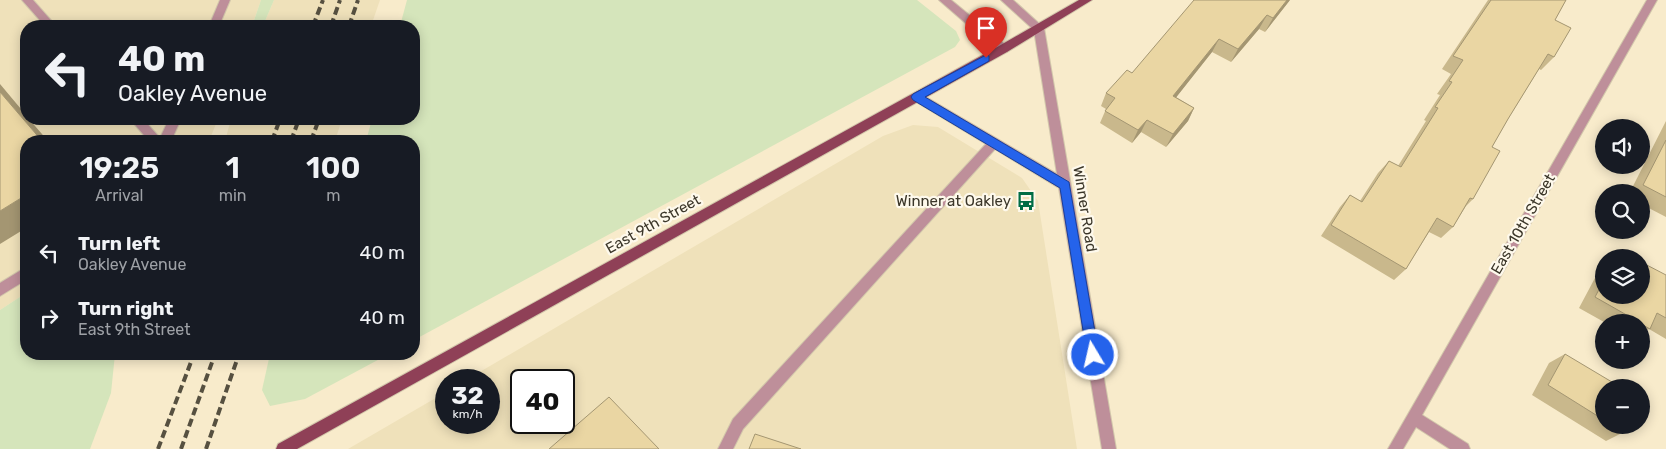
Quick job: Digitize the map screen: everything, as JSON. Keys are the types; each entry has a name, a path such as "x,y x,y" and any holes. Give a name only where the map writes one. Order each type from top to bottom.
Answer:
{"main road":[{"path":"1039,28 1087,0"},
{"name":"East 9th Street","path":"282,449 1039,28"}],"street":[{"path":"27,0 45,20"},
{"path":"217,20 225,0"},
{"path":"944,0 1003,49"},
{"path":"1006,0 1039,28"},
{"name":"East 10th Street","path":"1395,449 1652,0"},
{"name":"Winner Road","path":"1039,28 1109,449"},
{"path":"917,97 1065,185"},
{"path":"141,125 151,135"},
{"path":"725,449 738,424 994,143"},
{"path":"0,290 20,277"},
{"path":"1413,417 1463,449"}],"shaded area":[{"path":"0,0 261,0 254,20 20,20 20,125 216,125 211,135 20,135 20,297 0,310"},
{"path":"274,0 380,0 373,20 266,20"},
{"path":"229,125 340,125 337,135 227,135"},
{"path":"913,125 938,127 1022,178 1038,201 1077,449 348,449 435,398 435,434 500,434 500,369 485,369 883,136"}],"green space":[{"path":"261,0 274,0 266,20 254,20"},
{"path":"407,0 917,0 956,31 960,40 955,47 420,337 420,135 368,135 370,125 420,125 420,20 402,20"},
{"path":"20,297 20,360 114,360 111,393 90,449 0,449 0,310"},
{"path":"269,360 378,360 305,399 270,406 262,390"}],"building":[{"path":"1194,0 1287,0 1273,18 1267,15 1238,49 1219,39 1173,96 1194,108 1173,134 1147,120 1138,130 1105,111 1115,98 1106,93 1127,70 1132,73"},
{"path":"1491,0 1566,0 1555,20 1571,28 1554,57 1548,54 1508,119 1492,147 1500,151 1473,199 1470,198 1453,227 1437,218 1406,269 1331,225 1350,195 1362,202 1389,161 1401,167 1438,108 1435,107 1452,82 1449,81 1463,60 1453,56"},
{"path":"0,92 20,115 20,125 28,125 37,135 20,135 20,199 0,211"},
{"path":"1666,140 1666,197 1650,189 1650,184 1644,184"},
{"path":"1650,267 1666,275 1666,318 1657,313 1650,329 1650,314 1625,314 1607,304 1650,304"},
{"path":"1565,354 1607,379 1595,379 1595,414 1548,385"},
{"path":"609,397 659,449 549,449 566,434 575,434 575,426"},
{"path":"755,434 801,449 749,449"}],"railway":[{"path":"315,20 323,0"},
{"path":"333,20 340,0"},
{"path":"351,20 358,0"},
{"path":"274,135 278,125"},
{"path":"293,135 297,125"},
{"path":"313,135 317,125"},
{"path":"158,449 192,360"},
{"path":"181,449 213,360"},
{"path":"206,449 237,360"}],"place":[{"name":"Winner at Oakley","path":"1026,201"}],"route":[{"path":"986,58 917,97 1065,185 1093,355"}]}
